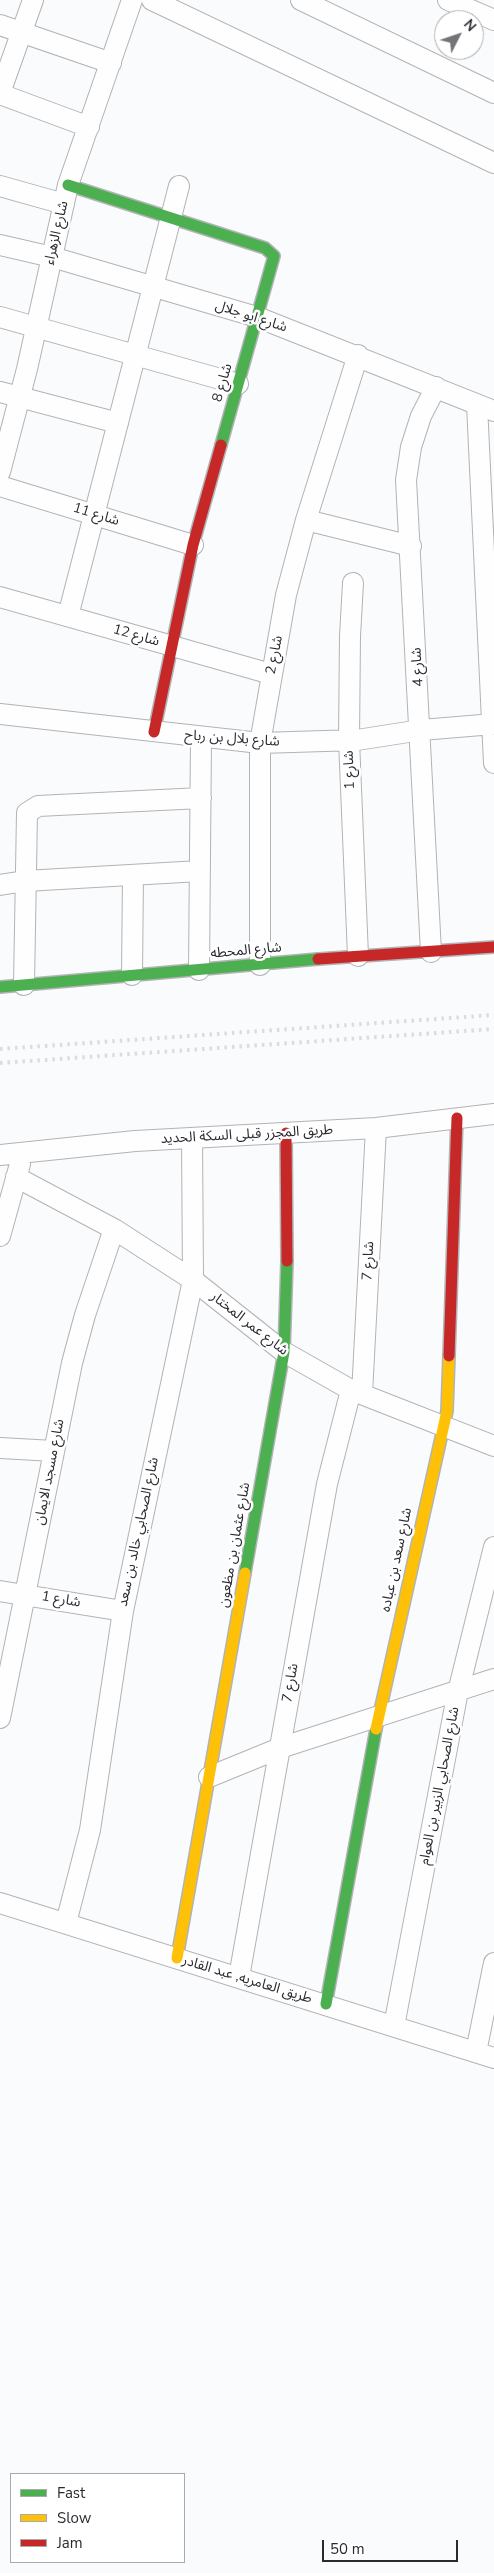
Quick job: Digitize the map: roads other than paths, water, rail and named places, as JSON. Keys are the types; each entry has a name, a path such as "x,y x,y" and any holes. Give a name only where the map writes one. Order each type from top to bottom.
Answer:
{"street":[{"path":"33,0 20,32 0,94 88,127"},
{"name":"شارع الزهراء","path":"0,472 20,396 68,185 132,0"},
{"path":"152,0 494,162"},
{"path":"301,0 494,93"},
{"path":"448,0 494,20"},
{"path":"0,25 111,63"},
{"name":"شارع 8","path":"68,185 270,251 274,256 193,545 154,732"},
{"path":"0,186 64,204"},
{"path":"68,616 179,186"},
{"name":"شارع ابو جلال","path":"0,245 52,257 257,317 358,355 486,408"},
{"path":"0,317 238,384"},
{"name":"شارع 2","path":"260,965 260,743 271,674 286,595 306,520 358,355"},
{"name":"شارع 4","path":"431,952 412,546 406,480 411,447 421,416 436,387"},
{"path":"0,392 118,423"},
{"path":"486,408 494,762"},
{"name":"شارع 11","path":"0,486 193,545"},
{"path":"306,520 412,546"},
{"name":"شارع 1","path":"353,584 349,653 349,740 358,956"},
{"name":"شارع 12","path":"0,597 271,674"},
{"name":"شارع بلال بن رباح","path":"0,714 201,738 260,743 349,740 421,730 493,725"},
{"path":"199,970 201,738"},
{"path":"24,985 25,818 32,808 38,806 201,798"},
{"path":"0,885 25,881 200,871"},
{"path":"132,975 133,875"},
{"name":"شارع المحطه","path":"0,987 358,956 494,947"},
{"name":"طريق المجزر قبلى السكة الحديد","path":"0,1155 126,1142 376,1128 494,1114"},
{"name":"شارع سعد بن عباده","path":"326,2004 378,1716 449,1396 448,1331 457,1118"},
{"name":"شارع 7","path":"239,1977 327,1484 357,1392 376,1128"},
{"name":"شارع عثمان بن مظعون","path":"177,1958 284,1352 287,1293 286,1133"},
{"name":"شارع الصحابي خالد بن سعد","path":"66,1923 90,1830 123,1610 192,1280 192,1138"},
{"path":"0,1236 23,1153"},
{"name":"شارع عمر المختار","path":"16,1176 114,1229 192,1280 284,1352 357,1392 494,1446"},
{"name":"شارع مسجد الايمان","path":"0,1718 77,1344 114,1229"},
{"path":"0,1448 54,1451"},
{"name":"شارع الصحابي الزبير بن العوام","path":"394,2026 459,1690 494,1547"},
{"name":"شارع 1","path":"0,1591 123,1610"},
{"path":"209,1777 280,1748 494,1679"},
{"name":"طريق العامريه, عبد القادر","path":"0,1903 485,2055"},
{"path":"485,2055 494,1963"}],"railway":[{"path":"0,1049 494,1015"},
{"path":"0,1063 494,1029"}]}
